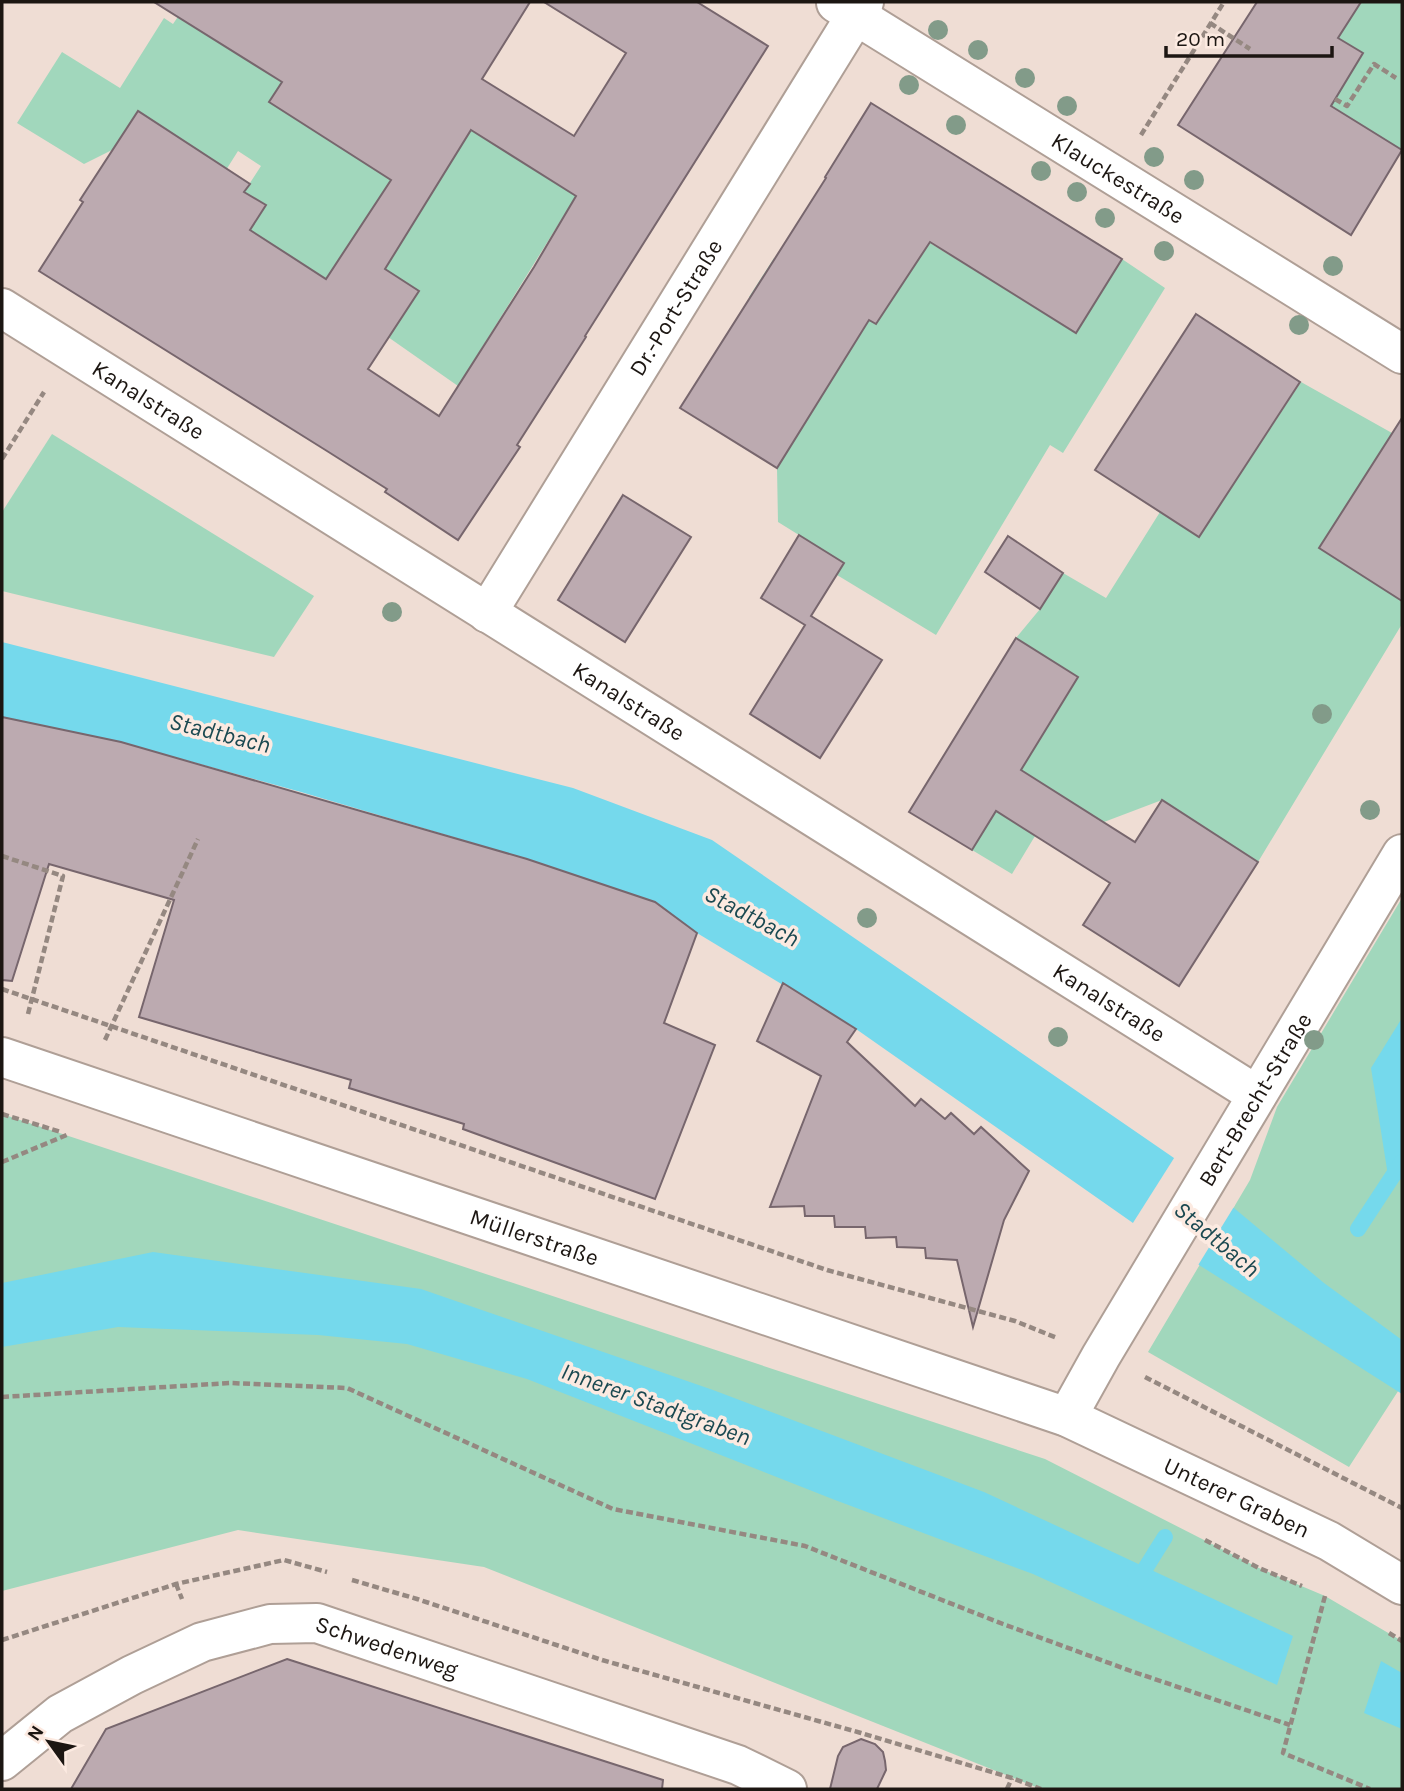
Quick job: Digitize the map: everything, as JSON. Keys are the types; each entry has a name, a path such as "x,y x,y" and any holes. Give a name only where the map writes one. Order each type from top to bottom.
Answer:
{"street":[{"name":"Klauckestraße","path":"851,6 1115,176 1402,354"},
{"name":"Dr.-Port-Straße","path":"487,613 851,6"},
{"name":"Kanalstraße","path":"2,308 1257,1095"},
{"name":"Bert-Brecht-Straße","path":"1067,1417 1402,854"},
{"name":"Müllerstraße","path":"7,1059 1067,1417"},
{"name":"Unterer Graben","path":"1067,1417 1329,1541 1402,1585"},
{"name":"Schwedenweg","path":"2,1761 60,1714 132,1675 202,1642 271,1624 317,1623 738,1765 787,1789"}],"path":[{"path":"1115,176 1224,2"},
{"path":"1210,23 1250,49"},
{"path":"1335,99 1347,106 1374,64 1396,78"},
{"path":"2,459 71,351"},
{"path":"88,1087 110,1026 198,839"},
{"path":"2,856 63,876 32,999 7,1059"},
{"path":"2,989 827,1270 1015,1321 1101,1356 1402,1508"},
{"path":"2,1114 82,1139"},
{"path":"2,1162 69,1135"},
{"path":"2,1397 230,1383 347,1388 613,1509 805,1546 1003,1625 1290,1725"},
{"path":"1200,1538 1336,1602"},
{"path":"1325,1596 1283,1753 1370,1789"},
{"path":"1380,1628 1402,1641"},
{"path":"1007,1789 1012,1778"}],"green space":[{"path":"188,2 265,2 277,9 245,59 303,96 426,202 471,130 576,196 458,386 388,337 418,291 349,245 318,291 275,246 250,230 265,205 244,192 261,166 238,151 197,216 138,111 121,137 118,147 84,164 17,123 62,52 120,88 164,18 173,24"},
{"path":"1361,2 1402,2 1402,151 1331,105 1363,54 1338,38"},
{"path":"930,243 1076,333 1122,259 1165,288 1063,453 1050,445 936,635 837,575 844,563 778,522 777,468 846,357 749,297 774,258 876,324"},
{"path":"1301,382 1392,433 1319,548 1402,601 1402,624 1258,862 1162,800 1104,822 1035,836 1012,874 972,850 1078,677 1016,638 1040,609 1063,573 1106,598 1160,512 1199,537"},
{"path":"52,434 314,596 274,657 2,591 2,512"},
{"path":"1402,898 1402,1385 1349,1467 1148,1352 1250,1180 1277,1107"},
{"path":"2,1114 1045,1459 1259,1568 1325,1596 1402,1641 1402,1789 1041,1789 484,1567 238,1530 2,1591"}],"water":[{"name":"Stadtbach","path":"2,642 573,788 712,840 1174,1158 1324,1283 1402,1340 1402,1394 1133,1223 856,1029 697,933 655,902 527,859 301,792 120,742 2,717"},
{"path":"1402,1018 1402,1179 1389,1182 1371,1068"},
{"name":"Innerer Stadtgraben","path":"153,1252 421,1289 713,1390 984,1492 1293,1636 1277,1685 1033,1574 835,1500 527,1379 407,1344 318,1335 118,1327 2,1347 2,1283"},
{"path":"1381,1661 1402,1673 1402,1729 1364,1713"}],"pier":[{"path":"1176,1155 1235,1205 1197,1267 1131,1226"}],"building":[{"path":"154,2 530,2 482,79 574,136 626,53 544,2 697,2 768,46 517,445 520,447 458,540 385,492 387,489 39,271 83,202 80,200 138,111 250,184 244,192 266,205 250,230 326,279 391,180 269,102 282,82","holes":["471,130 576,196 439,416 368,369 419,291 385,269"]},
{"path":"1257,2 1361,2 1338,38 1363,53 1331,106 1402,150 1351,235 1178,125"},
{"path":"871,103 1122,259 1076,333 930,242 876,324 869,320 777,468 680,408"},
{"path":"1196,314 1300,382 1199,537 1095,470"},
{"path":"1402,418 1402,601 1319,548"},
{"path":"623,495 691,537 625,642 558,600"},
{"path":"799,535 844,563 811,616 882,660 820,758 750,714 805,625 761,598"},
{"path":"1008,536 1063,573 1040,609 985,572"},
{"path":"1016,638 1078,677 1021,770 1135,842 1162,800 1258,862 1179,986 1083,925 1110,883 996,811 972,850 909,812"},
{"path":"2,717 121,742 527,859 655,902 697,933 664,1023 715,1045 655,1199 463,1129 464,1124 349,1088 351,1080 139,1017 174,900 49,864 12,981 2,980"},
{"path":"783,983 856,1029 847,1042 915,1106 921,1099 945,1119 951,1113 974,1134 981,1127 1029,1171 1004,1220 973,1327 957,1260 926,1258 925,1248 897,1247 896,1237 866,1238 865,1227 835,1227 834,1216 805,1216 804,1206 770,1207 821,1076 757,1041"},
{"path":"287,1659 663,1780 662,1789 71,1789 106,1729"},
{"path":"861,1739 875,1744 883,1752 886,1770 877,1789 830,1789 838,1756 843,1747"}],"waterway":[{"path":"1358,1229 1402,1162"},
{"path":"1135,1585 1165,1537"}]}
